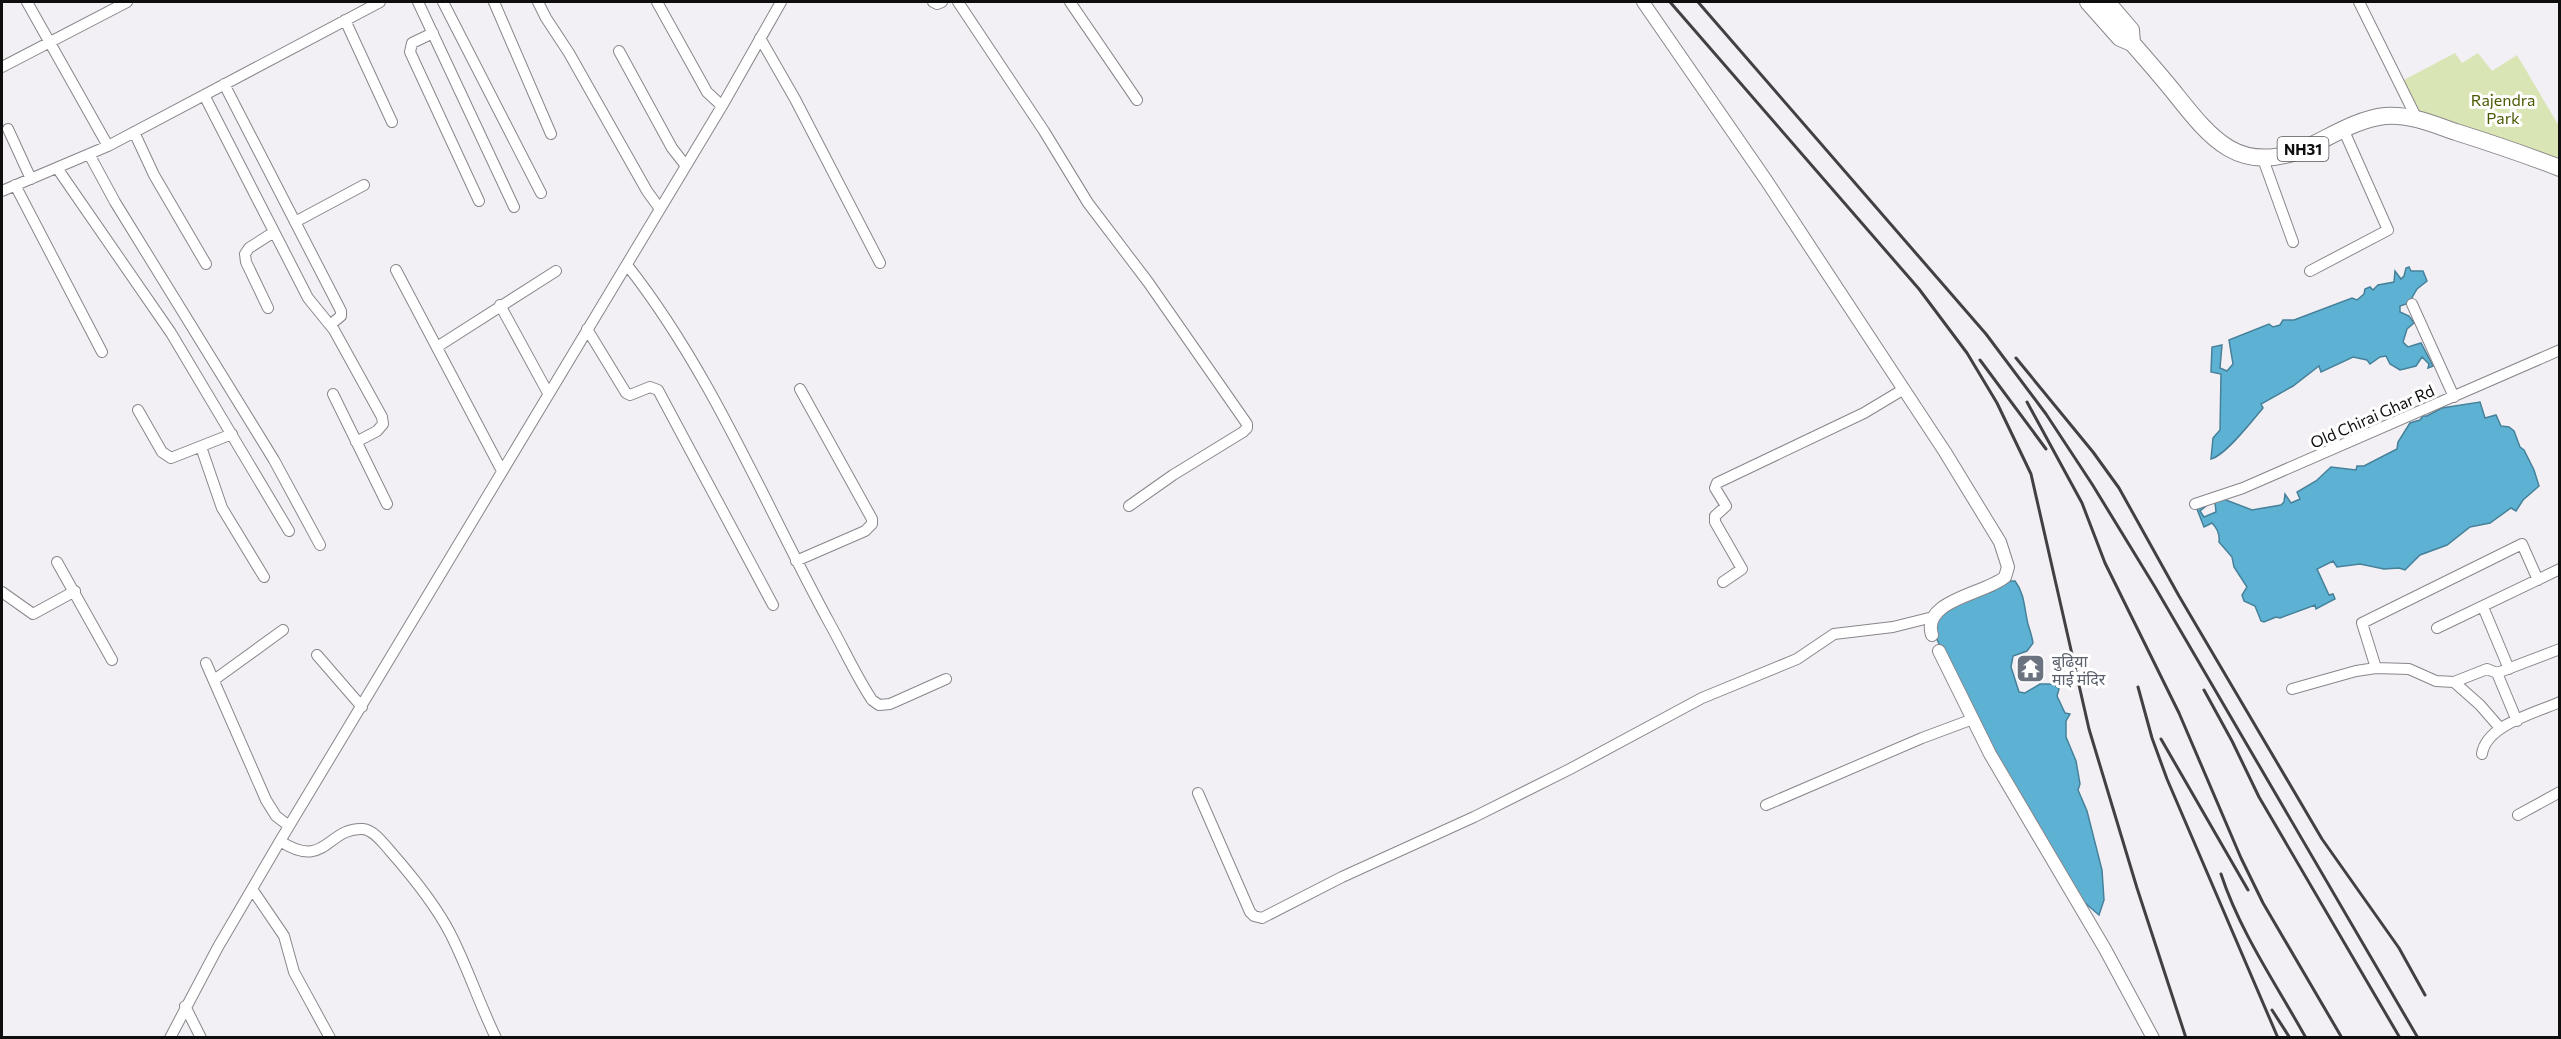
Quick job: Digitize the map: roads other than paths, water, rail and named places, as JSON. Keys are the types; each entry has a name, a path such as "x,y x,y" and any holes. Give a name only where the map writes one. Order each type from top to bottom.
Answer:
{"highway":[{"name":"NH31","path":"2088,2 2120,38 2132,43 2198,124 2230,151 2263,159 2299,150 2383,116 2403,116 2559,168"},
{"name":"NH31","path":"2107,2 2131,30 2132,43"}],"street":[{"path":"27,2 108,146"},
{"path":"2,67 48,41 127,2"},
{"path":"2,191 108,146 380,2"},
{"path":"418,2 514,207"},
{"path":"443,2 541,194"},
{"path":"494,2 551,134"},
{"path":"538,2 575,62 647,191 660,209"},
{"path":"657,2 702,83 712,98 722,106"},
{"path":"170,1038 185,1006 289,826 722,106 781,2"},
{"path":"933,2 937,4 942,2"},
{"path":"958,2 1088,203 1148,282 1247,423 1247,428 1243,432 1173,474 1129,506"},
{"path":"1070,2 1137,100"},
{"path":"1643,2 1766,180 1904,389 2000,542 2008,567 2005,577 1944,606 1930,623 1932,635 1973,719 2029,823 2104,949 2153,1038"},
{"path":"2359,2 2417,119"},
{"path":"345,20 392,122"},
{"path":"433,33 412,43 410,52 479,201"},
{"path":"760,38 795,99 880,263"},
{"path":"620,51 672,148 686,166"},
{"path":"224,84 342,313 330,325"},
{"path":"204,95 308,298 330,325 384,421 381,429 356,442"},
{"path":"8,129 31,179"},
{"path":"2310,271 2388,230 2344,131"},
{"path":"134,132 154,175 206,264"},
{"path":"89,154 115,202 274,460 320,545"},
{"path":"2263,159 2293,242"},
{"path":"57,168 171,333 289,531"},
{"path":"294,222 364,185"},
{"path":"15,186 102,352"},
{"path":"268,308 246,262 245,254 249,248 274,232"},
{"path":"627,265 660,308 692,361 796,561 875,703 890,704 946,679"},
{"path":"396,270 502,471"},
{"path":"436,347 556,271"},
{"path":"2412,304 2454,397"},
{"path":"500,305 548,393"},
{"path":"587,329 626,393 630,395 650,387 658,390 773,605"},
{"name":"Old Chirai Ghar Rd","path":"2195,504 2243,488 2559,350"},
{"path":"796,561 865,531 873,524 800,389"},
{"path":"1723,582 1742,569 1714,520 1726,506 1715,488 1717,483 1864,413 1904,389"},
{"path":"333,394 387,504"},
{"path":"138,410 162,452 168,457 175,457 232,434"},
{"path":"201,447 222,508 264,577"},
{"path":"2376,668 2362,623 2522,544 2538,580"},
{"path":"57,562 112,660"},
{"path":"2437,628 2559,569"},
{"path":"2,592 33,614 75,591"},
{"path":"2483,607 2509,669"},
{"path":"1198,793 1250,912 1262,918 1342,877 1570,769 1702,699 1797,659 1834,634 1893,627 1933,617"},
{"path":"214,680 283,630"},
{"path":"2292,689 2356,671 2376,668 2409,669 2436,681 2454,682 2487,669 2497,673 2557,650 2559,662"},
{"path":"318,655 362,707"},
{"path":"206,663 266,800 276,816 289,826"},
{"path":"2497,673 2517,721"},
{"path":"2454,682 2480,705 2500,728"},
{"path":"2482,753 2484,743 2491,733 2559,702"},
{"path":"1766,805 1922,738 1973,719"},
{"path":"2518,815 2559,792"},
{"path":"280,842 294,851 306,853 357,830 368,830 374,834 404,866 449,930 496,1038"},
{"path":"252,889 284,936 294,972 330,1038"},
{"path":"185,1006 201,1038"}],"water":[{"path":"2409,267 2411,271 2423,271 2427,281 2417,289 2409,303 2400,306 2400,312 2409,316 2414,323 2407,329 2403,342 2408,347 2421,343 2433,366 2428,368 2429,364 2422,357 2416,366 2400,370 2390,364 2386,356 2370,364 2367,360 2353,357 2321,372 2319,366 2293,386 2261,404 2263,408 2238,437 2224,451 2211,459 2213,438 2220,430 2221,374 2211,372 2212,347 2222,345 2220,368 2227,371 2233,364 2229,340 2269,324 2273,327 2280,325 2283,320 2294,320 2352,298 2357,300 2364,294 2365,289 2370,287 2373,290 2378,285 2394,282 2395,271 2401,279 2406,268"},
{"path":"2480,402 2485,418 2496,415 2501,426 2509,427 2514,431 2520,447 2524,450 2534,470 2539,486 2523,500 2516,511 2511,508 2490,523 2470,527 2447,545 2420,555 2405,570 2360,564 2337,567 2333,561 2317,569 2329,595 2333,594 2335,599 2316,609 2315,605 2280,618 2261,621 2255,606 2244,601 2242,595 2247,587 2234,567 2232,557 2219,542 2217,529 2212,523 2204,527 2197,509 2211,502 2200,511 2204,517 2216,512 2215,502 2221,498 2252,510 2281,505 2285,494 2291,503 2300,499 2297,492 2316,481 2331,467 2356,470 2357,466 2364,466 2397,449 2398,442 2410,423 2420,420 2423,416 2442,408"},
{"path":"2010,581 2015,581 2021,591 2033,643 2027,651 2013,656 2011,667 2019,692 2025,693 2040,684 2053,684 2059,689 2057,696 2065,713 2070,714 2066,721 2066,737 2076,761 2080,784 2078,790 2087,811 2102,870 2104,900 2099,915 2084,902 2016,791 1933,632 1940,612 1993,591"}],"railway":[{"path":"1670,2 1919,289 1967,353 1997,403 2031,474 2089,729 2137,888 2186,1038"},
{"path":"1698,2 1986,334 2046,414 2155,587 2418,1038"},
{"path":"2016,358 2093,452 2119,488 2179,596 2322,839 2399,948 2425,995"},
{"path":"1980,360 2046,449"},
{"path":"2027,402 2082,503 2105,563 2179,713 2241,858 2263,903 2342,1038"},
{"path":"2138,687 2152,738 2167,779 2278,1038"},
{"path":"2204,690 2259,797 2400,1038"},
{"path":"2161,739 2248,890"},
{"path":"2221,874 2248,937 2306,1038"},
{"path":"2272,1010 2290,1038"}],"place":[{"name":"बुढ़िया माई मंदिर","path":"2031,669"}],"park label":[{"name":"Rajendra Park","path":"2503,108"}]}
